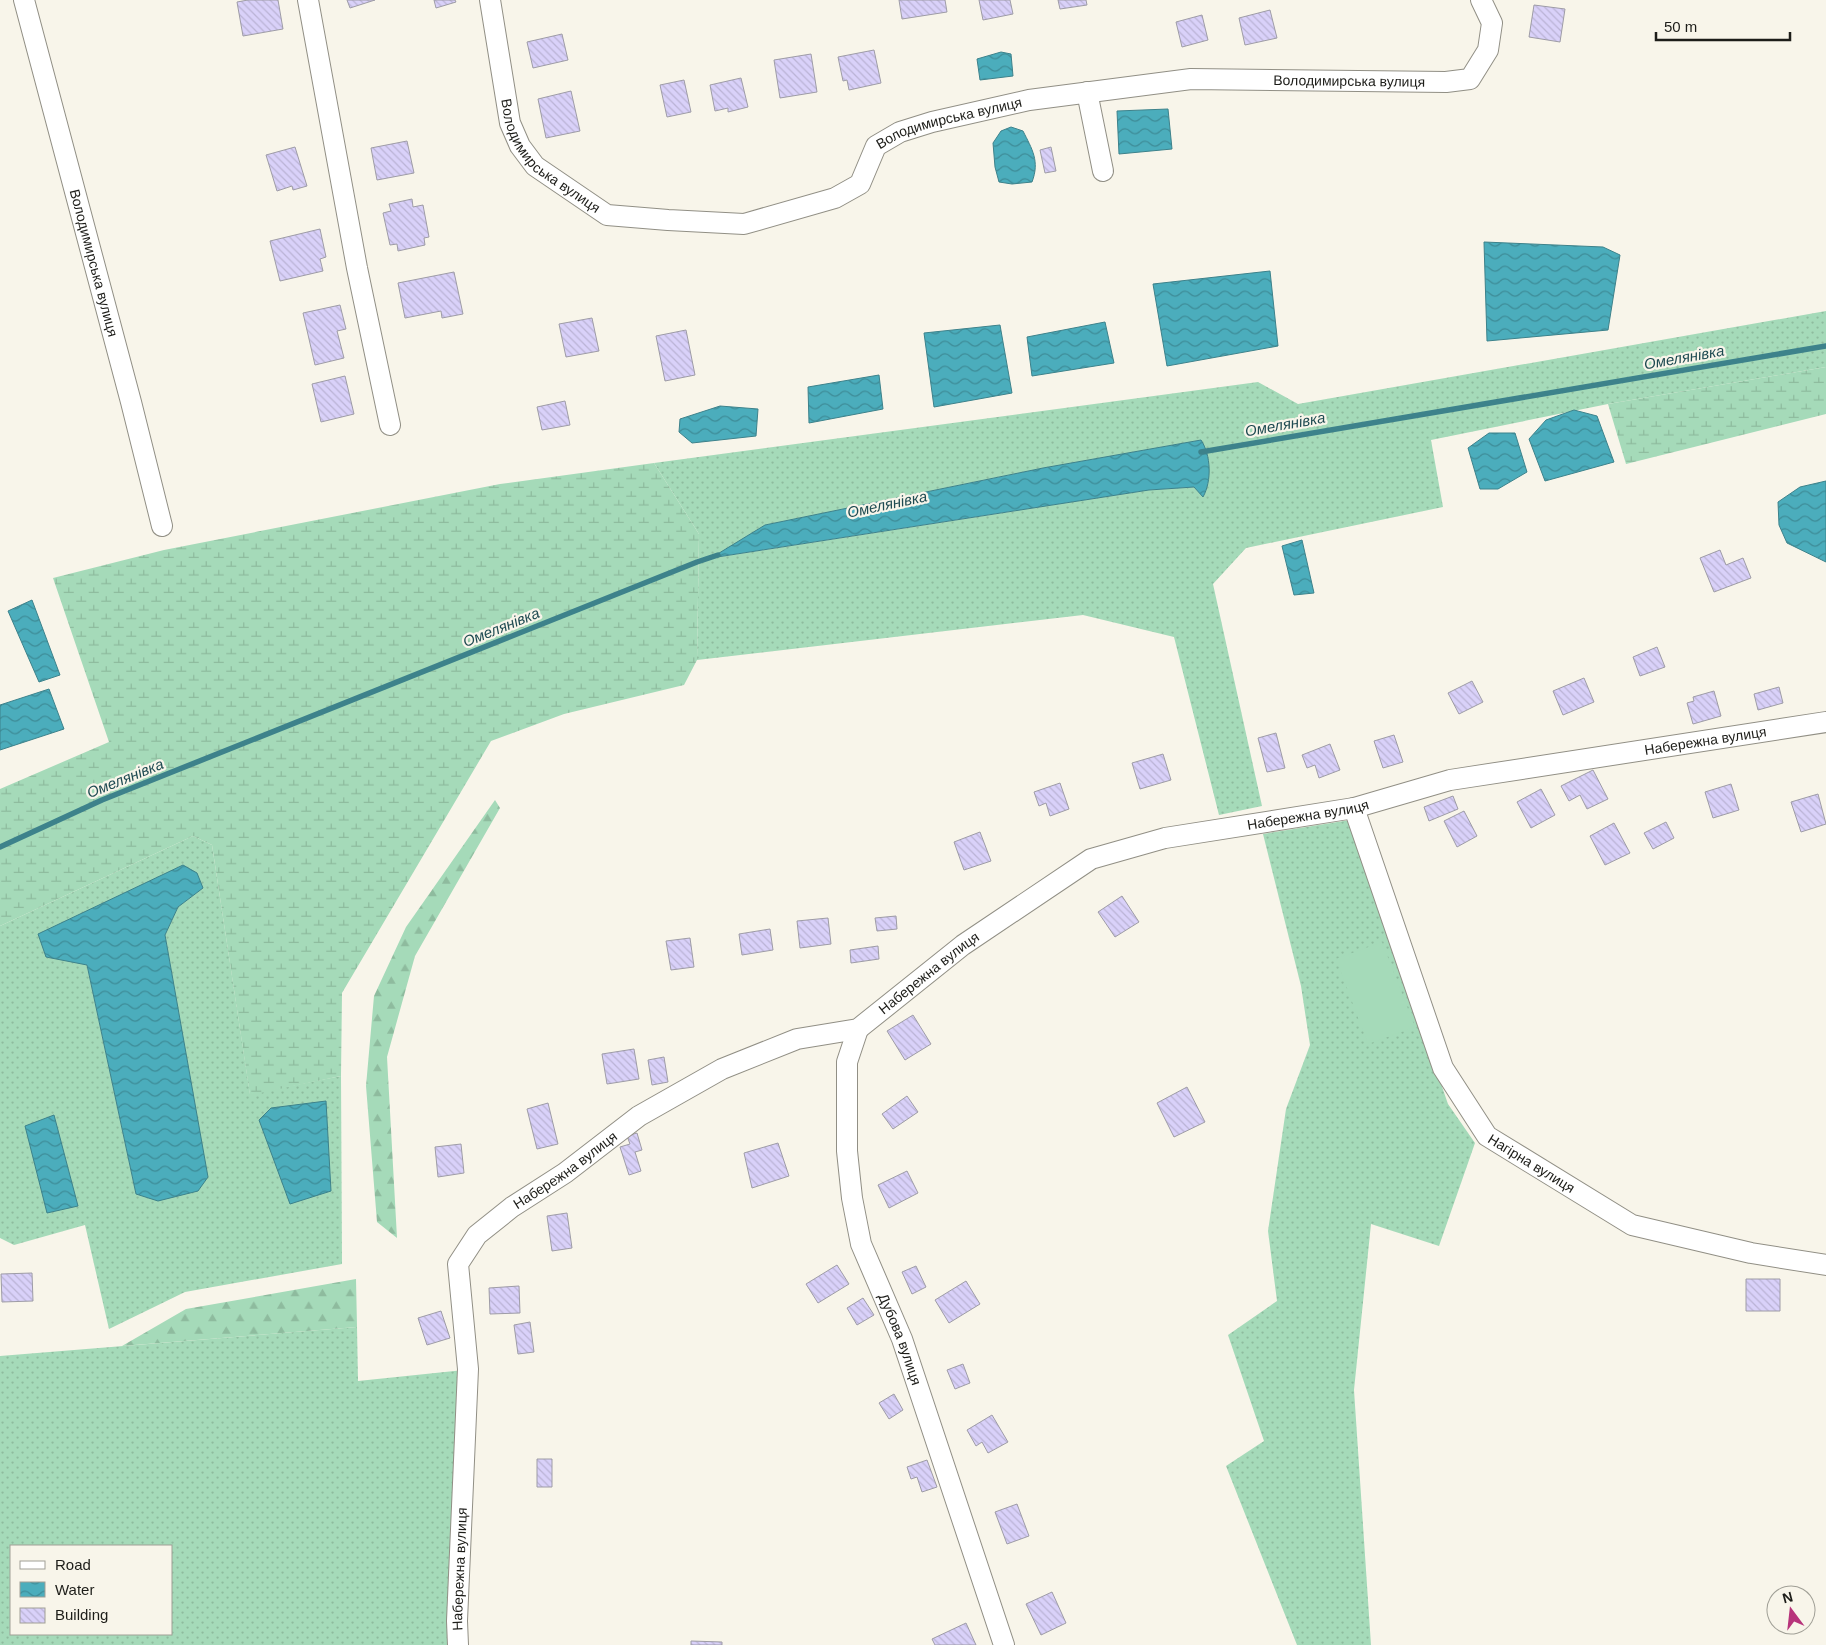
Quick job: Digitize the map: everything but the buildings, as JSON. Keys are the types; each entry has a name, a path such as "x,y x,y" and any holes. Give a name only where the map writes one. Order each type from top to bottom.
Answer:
{"street":[{"name":"Володимирська вулиця","path":"24,0 162,526"},
{"path":"308,0 357,268 390,426"},
{"name":"Володимирська вулиця","path":"490,0 510,123 520,146 536,166 607,215 744,224 835,198 860,184 876,146 900,132 932,122 1029,100 1191,78 1446,82 1470,79 1488,50 1492,23 1481,0"},
{"path":"1087,92 1103,171"},
{"name":"Набережна вулиця","path":"458,1645 457,1621 468,1370 458,1264 478,1235 512,1207 565,1173 639,1116 722,1069 789,1042 858,1029 963,945 1091,859 1165,838 1354,808 1450,780 1826,722"},
{"name":"Нагірна вулиця","path":"1354,808 1444,1068 1487,1136 1632,1225 1751,1253 1826,1265"},
{"name":"Дубова вулиця","path":"858,1029 847,1062 847,1151 852,1198 861,1244 902,1339 1004,1645"}],"green space":[{"path":"1826,311 1826,367 1608,404 1431,440 1443,507 1246,548 1213,584 1262,806 1219,815 1174,637 1083,615 697,660 699,534 654,463 1258,382 1298,404","holes":["1201,440 1203,496 1194,487 1149,490 712,558 765,525 1043,468"]},
{"path":"1826,367 1826,414 1626,464 1608,404"},
{"path":"654,463 699,534 697,660 684,685 564,714 491,741 342,993 341,1076 250,1095 212,845 193,836 0,926 0,789 109,742 53,578 164,550 500,484"},
{"path":"495,800 500,808 415,956 387,1057 397,1238 377,1222 366,1086 374,996 406,927"},
{"path":"1350,820 1448,1104 1475,1143 1439,1246 1371,1224 1354,1390 1371,1645 1297,1645 1226,1466 1264,1441 1228,1335 1277,1301 1268,1231 1286,1109 1310,1045 1301,986 1263,834"},
{"path":"193,836 212,845 250,1094 341,1076 342,1264 185,1292 109,1329 85,1225 14,1245 0,1238 0,926","holes":["203,888 178,907 165,935 207,1177 136,1194 87,965"]},
{"path":"1382,942 1415,1027 1368,1044 1336,959"},
{"path":"356,1279 357,1327 122,1346 186,1309"},
{"path":"357,1327 358,1381 464,1370 454,1645 0,1645 0,1356"}],"water":[{"path":"1001,52 1011,54 1013,76 980,80 977,59"},
{"path":"1168,109 1172,149 1119,154 1117,111"},
{"path":"1011,127 1023,131 1034,155 1035,168 1032,182 1012,184 999,182 995,167 993,143 1001,131"},
{"path":"1484,242 1603,247 1620,255 1608,330 1487,341"},
{"path":"1270,271 1278,346 1167,366 1153,284"},
{"path":"1105,322 1114,363 1032,376 1027,337"},
{"path":"1000,325 1012,393 934,407 924,333"},
{"path":"879,375 883,409 809,423 808,387"},
{"path":"720,406 758,409 756,436 692,443 679,432 680,419"},
{"path":"1574,410 1597,416 1614,462 1545,481 1529,439 1546,420"},
{"path":"1489,433 1515,433 1527,472 1498,489 1480,489 1468,448"},
{"path":"1201,440 1207,453 1209,468 1208,483 1203,497 1194,487 1149,490 711,558 765,525 1043,468"},
{"path":"1826,481 1826,562 1787,543 1779,525 1778,502 1800,487"},
{"path":"1302,540 1314,593 1294,595 1282,546"},
{"path":"32,600 60,675 39,682 8,611"},
{"path":"49,689 64,729 0,750 0,705"},
{"path":"183,865 197,873 203,888 178,907 165,935 208,1177 198,1191 158,1201 136,1194 87,965 46,957 38,934"},
{"path":"326,1101 331,1191 290,1204 259,1120 271,1108"},
{"path":"54,1115 78,1206 47,1213 25,1126"}],"waterway":[{"name":"Омелянівка","path":"1201,452 1826,346"},
{"name":"Омелянівка","path":"0,847 102,800 718,555"}]}
